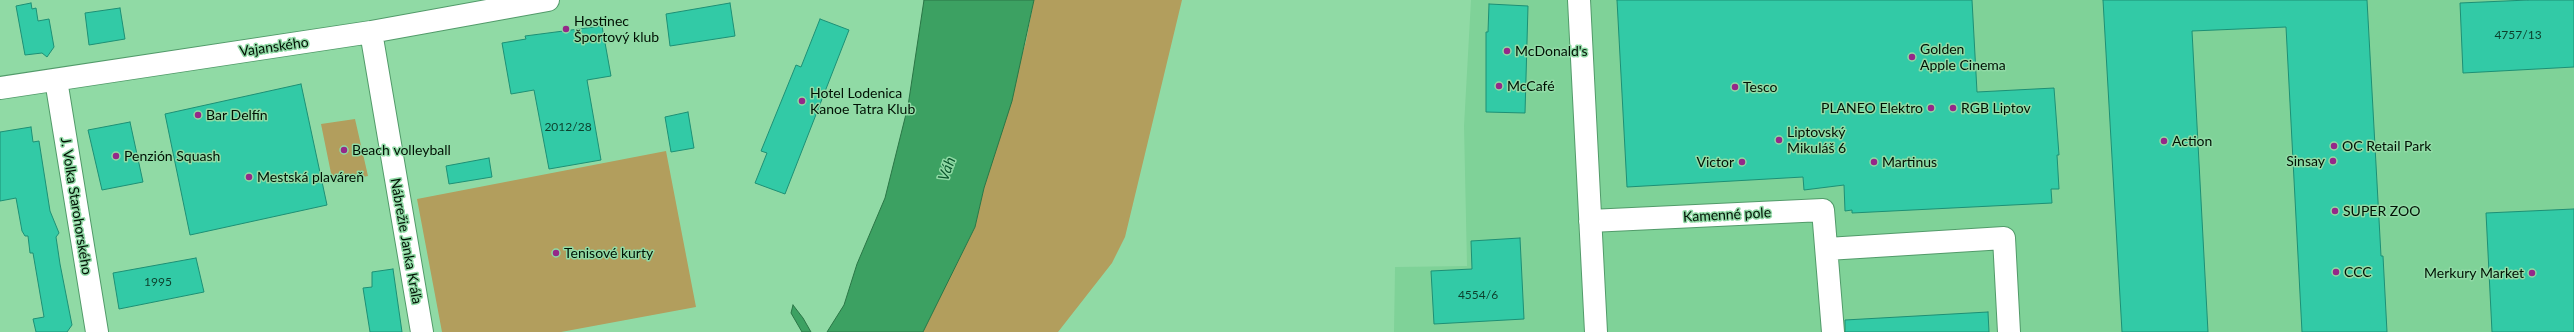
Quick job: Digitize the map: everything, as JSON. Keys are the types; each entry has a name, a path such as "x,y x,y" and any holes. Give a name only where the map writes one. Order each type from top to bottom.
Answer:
{"street":[{"name":"Vajanského","path":"0,88 371,32 548,0"},
{"path":"1579,0 1596,332"},
{"name":"Nábrežie Janka Kráľa","path":"371,32 422,332"},
{"name":"J. Volka Starohorského","path":"56,80 96,332"},
{"name":"Kamenné pole","path":"1590,221 1823,210 1833,332"},
{"path":"1827,250 2004,238 2009,332"}],"shaded area":[{"path":"1034,0 1182,0 1125,237 1112,263 1058,332 923,332 975,227 984,188 1026,41"},
{"path":"1471,0 2574,0 2574,332 1394,332 1395,267 1467,266 1464,126"},
{"name":"Beach volleyball","path":"355,119 368,176 333,183 321,124"},
{"name":"Tenisové kurty","path":"666,151 696,307 561,332 442,332 417,199"}],"water":[{"name":"Váh","path":"924,0 1034,0 1012,101 984,188 975,227 923,332 827,332 844,305 857,264 885,198 908,106"},
{"path":"793,305 811,332 802,332 791,313"}],"building":[{"path":"1617,0 1972,0 1977,92 2054,88 2059,155 2057,155 2059,189 2051,189 2052,203 1852,213 1852,210 1845,211 1844,185 1804,190 1803,177 1627,187"},
{"path":"2103,0 2367,0 2381,256 2383,256 2387,332 2302,332 2286,27 2192,31 2208,332 2122,332"},
{"path":"2528,0 2574,0 2574,67 2463,73 2460,3"},
{"path":"31,3 32,9 36,8 38,21 49,19 54,47 47,57 42,53 25,55 16,6"},
{"path":"730,3 735,36 670,46 666,14"},
{"name":"McDonald's","path":"1489,4 1528,6 1525,113 1486,112 1486,32 1488,32"},
{"path":"120,8 125,39 89,45 85,13"},
{"name":"Hotel Lodenica Kanoe Tatra Klub","path":"820,19 849,30 785,194 755,183 767,153 761,151 796,65 801,67"},
{"path":"602,26 611,76 587,80 601,160 549,169 534,90 511,94 502,43 526,39 525,36"},
{"name":"Mestská plaváreň","path":"301,84 327,205 190,235 165,114"},
{"path":"688,112 694,148 671,152 665,117"},
{"name":"Penzión Squash","path":"130,122 143,182 102,190 88,130"},
{"path":"31,127 33,142 39,141 50,211 59,233 56,237 72,325 67,332 36,332 33,319 44,317 33,253 30,253 28,236 25,236 22,231 16,198 0,201 0,132"},
{"path":"489,158 492,177 449,184 446,166"},
{"name":"Merkury Market","path":"2574,209 2574,332 2492,332 2486,213"},
{"path":"1520,238 1524,319 1434,324 1431,271 1472,269 1471,241"},
{"path":"196,258 204,292 119,309 113,273"},
{"path":"393,269 402,332 370,332 363,288 372,287 372,272"},
{"path":"1988,312 1989,332 1845,332 1845,320"}],"place":[{"name":"Hostinec Športový klub","path":"566,29"},
{"name":"McDonald's","path":"1507,51"},
{"name":"Golden Apple Cinema","path":"1912,57"},
{"name":"McCafé","path":"1499,86"},
{"name":"Tesco","path":"1735,87"},
{"name":"Hotel Lodenica Kanoe Tatra Klub","path":"802,101"},
{"name":"PLANEO Elektro","path":"1931,108"},
{"name":"RGB Liptov","path":"1953,108"},
{"name":"Bar Delfín","path":"198,115"},
{"name":"Liptovský Mikuláš 6","path":"1779,140"},
{"name":"Action","path":"2164,141"},
{"name":"OC Retail Park","path":"2334,146"},
{"name":"Beach volleyball","path":"344,150"},
{"name":"Penzión Squash","path":"116,156"},
{"name":"Sinsay","path":"2333,161"},
{"name":"Victor","path":"1742,162"},
{"name":"Martinus","path":"1874,162"},
{"name":"Mestská plaváreň","path":"249,177"},
{"name":"SUPER ZOO","path":"2335,211"},
{"name":"Tenisové kurty","path":"556,253"},
{"name":"CCC","path":"2336,272"},
{"name":"Merkury Market","path":"2532,273"}]}
